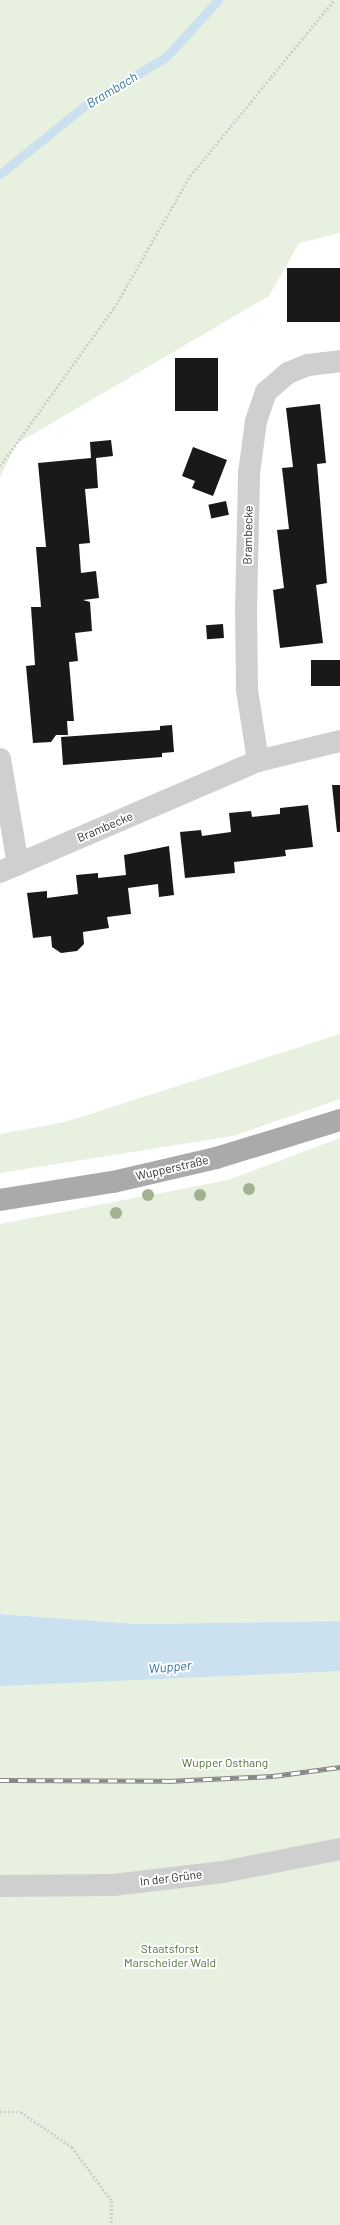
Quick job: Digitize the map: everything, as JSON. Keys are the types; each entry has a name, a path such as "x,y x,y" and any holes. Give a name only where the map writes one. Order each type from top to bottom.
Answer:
{"main road":[{"name":"Wupperstraße","path":"0,1200 113,1182 216,1158 340,1120"}],"street":[{"name":"Brambecke","path":"258,762 247,690 246,618 249,473 256,421 266,392 288,373 308,365 340,360"},
{"name":"Brambecke","path":"0,759 9,868 258,762 340,740"},
{"name":"In der Grüne","path":"0,1886 113,1884 223,1872 340,1849"}],"path":[{"path":"0,466 114,308 190,176 334,0"},
{"path":"0,2112 21,2112 72,2147 112,2202 111,2225"}],"green space":[{"path":"0,0 340,0 340,233 299,243 269,296 16,444 0,478"},
{"path":"340,1034 340,1099 233,1136 0,1173 0,1134 65,1122"},
{"path":"340,1138 340,1621 138,1624 0,1614 0,1224 228,1180"},
{"name":"Staatsforst Marscheider Wald","path":"0,1645 340,1645 340,2225 0,2225"}],"water":[{"name":"Wupper","path":"0,1614 138,1624 340,1621 340,1671 0,1686"}],"building":[{"path":"287,268 340,268 340,322 287,322"},
{"path":"175,358 218,358 218,411 175,411"},
{"path":"320,404 326,463 317,464 327,583 316,585 323,643 280,648 273,590 284,588 277,530 289,529 282,468 293,467 286,408"},
{"path":"111,440 113,456 96,458 98,488 85,489 90,543 79,544 81,573 96,571 99,598 83,600 90,602 92,631 75,633 78,661 69,662 74,721 67,721 68,735 56,735 51,742 33,743 26,666 35,665 31,607 41,607 36,547 46,547 38,463 91,458 90,442"},
{"path":"193,447 227,460 213,496 192,488 195,481 182,476"},
{"path":"226,501 229,515 211,518 208,505"},
{"path":"223,624 224,638 207,639 206,625"},
{"path":"311,660 340,660 340,686 311,686"},
{"path":"172,725 174,752 162,753 162,757 63,765 61,737 160,730 160,726"},
{"path":"332,785 340,785 340,832 337,832"},
{"path":"308,805 313,847 285,850 286,856 234,862 235,873 185,878 180,832 201,830 202,836 231,832 229,813 251,811 252,817 280,814 280,808"},
{"path":"169,846 174,895 159,897 158,884 128,888 131,914 107,917 109,928 83,932 84,944 77,951 61,953 52,947 51,936 33,938 27,893 47,891 47,898 78,894 76,875 98,873 98,878 126,875 124,855"}],"waterway":[{"name":"Brambach","path":"0,174 83,107 166,57 218,0"}],"railway":[{"path":"0,1780 167,1781 273,1776 340,1767"}],"park label":[{"name":"Wupper Osthang","path":"225,1763"}]}
